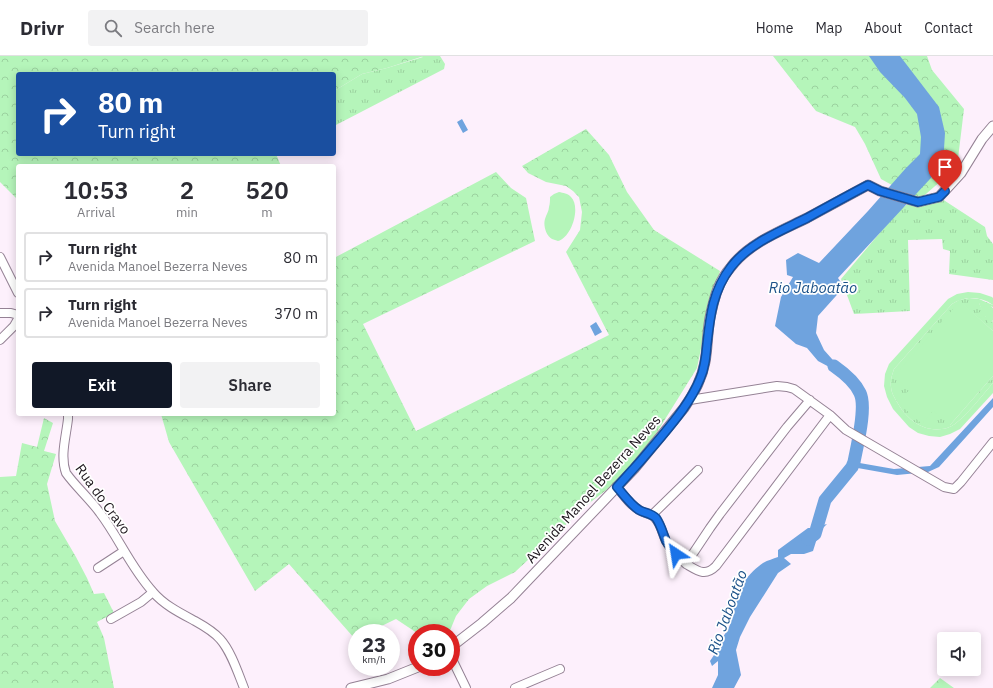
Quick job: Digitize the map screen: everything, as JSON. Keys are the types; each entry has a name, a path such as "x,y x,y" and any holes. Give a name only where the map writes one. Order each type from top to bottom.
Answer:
{"street":[{"name":"Avenida Manoel Bezerra Neves","path":"460,640 511,598 634,469 690,400 700,379 705,361 710,316 715,295 721,281 731,266 745,252 766,238 868,185 880,191 912,201 918,202 939,197 961,173 982,139 993,126"},
{"path":"0,257 16,288"},
{"path":"0,313 16,314"},
{"path":"0,340 16,322"},
{"path":"690,400 777,386 794,389 830,415 846,430 944,487 954,489 993,442"},
{"path":"686,564 713,523 782,433 810,400"},
{"path":"617,487 627,500 635,507 652,515 658,522 669,546 686,564 696,570 704,572 712,570 830,415"},
{"name":"Rua do Cravo","path":"68,416 63,455 66,473 100,513 141,578 153,592 163,602 213,632 226,646 244,688"},
{"path":"652,515 698,470"},
{"name":"Rua do Cravo","path":"98,568 124,551"},
{"path":"111,619 141,602 153,592"},
{"path":"515,688 560,668"},
{"path":"351,688 388,679 408,671"},
{"path":"460,676 466,688"}],"green space":[{"path":"0,56 424,56 387,68 362,74 336,90 336,72 16,72 16,156 277,156 280,164 16,164 16,198 0,182"},
{"path":"421,56 440,56 445,64 444,69 336,125 336,90 362,74 423,57"},
{"path":"773,56 927,56 932,70 964,109 957,167 919,200 881,179 865,144 855,127 816,111"},
{"path":"586,129 609,155 627,192 654,230 720,271 708,314 697,368 634,469 588,504 515,572 487,586 469,599 456,616 453,624 408,624 408,627 396,619 386,624 348,624 348,631 289,564 255,591 169,442 162,416 336,416 336,257 496,172 511,188 526,198 535,241 363,324 416,431 609,335 566,252 580,230 582,212 579,197 566,186 546,182 528,173 522,166"},
{"path":"559,192 570,196 574,202 575,214 571,228 563,238 558,241 550,238 544,224 549,208 550,197"},
{"path":"939,197 985,227 987,236 993,244 993,280 949,274 950,251 943,249 942,239 908,240 910,311 854,314 841,279 899,210 912,201"},
{"path":"968,292 980,293 992,297 993,305 983,300 972,298 957,301 952,304 894,369 891,380 892,391 901,409 911,420 931,429 947,428 952,426 971,408 993,383 993,393 960,429 940,437 918,433 909,427 893,409 887,397 884,386 885,374 889,364 948,299 957,294"},
{"path":"969,298 979,299 993,305 993,307 979,303 985,316 992,322 993,320 993,331 960,302 950,425 993,376 993,383 965,415 952,426 939,429 924,427 911,420 901,409 894,396 891,382 894,369 952,304 959,300"},
{"path":"960,301 993,331 993,376 950,425 933,411 922,424 898,403 909,390 894,376"},
{"path":"979,303 987,303 993,308 993,320 989,325 985,316 980,318 978,313 982,311"},
{"path":"44,418 53,423 44,451 56,454 47,484 55,521 76,557 94,594 104,593 114,613 97,622 104,638 114,688 0,688 0,477 16,476 22,443 37,447"},
{"path":"940,678 954,688 930,688"}],"water":[{"name":"Rio Jaboatão","path":"869,56 900,56 939,107 945,133 943,165 838,278 844,287 818,316 816,333 824,350 848,377 818,361 807,348 796,344 775,326 781,297 793,277 787,275 786,260 798,253 819,263 920,154 921,137 917,114 905,98 880,72"},
{"path":"462,119 468,130 463,133 457,122"},
{"path":"596,322 602,332 595,336 590,326"},
{"path":"993,398 993,407 939,467 928,472 897,475 852,467 854,462 894,469 930,466"},
{"path":"827,524 819,532 813,551 804,554 791,554 784,558 791,564 778,573 750,617 740,637 736,650 741,675 734,688 712,688 718,675 718,661 712,666 710,661 716,652 713,646 727,632 737,593 744,581 763,563 778,557 778,550 808,528"}],"waterway":[{"name":"Rio Jaboatão","path":"808,539 815,534 825,500 852,467 861,427 862,399 860,393 849,378 834,366"}],"route":[{"path":"676,554 669,546 655,517 635,507 627,500 617,487 634,469 690,400 700,379 705,361 710,316 715,295 721,281 731,266 745,252 766,238 868,185 880,191 918,202 939,197 945,191"}]}
